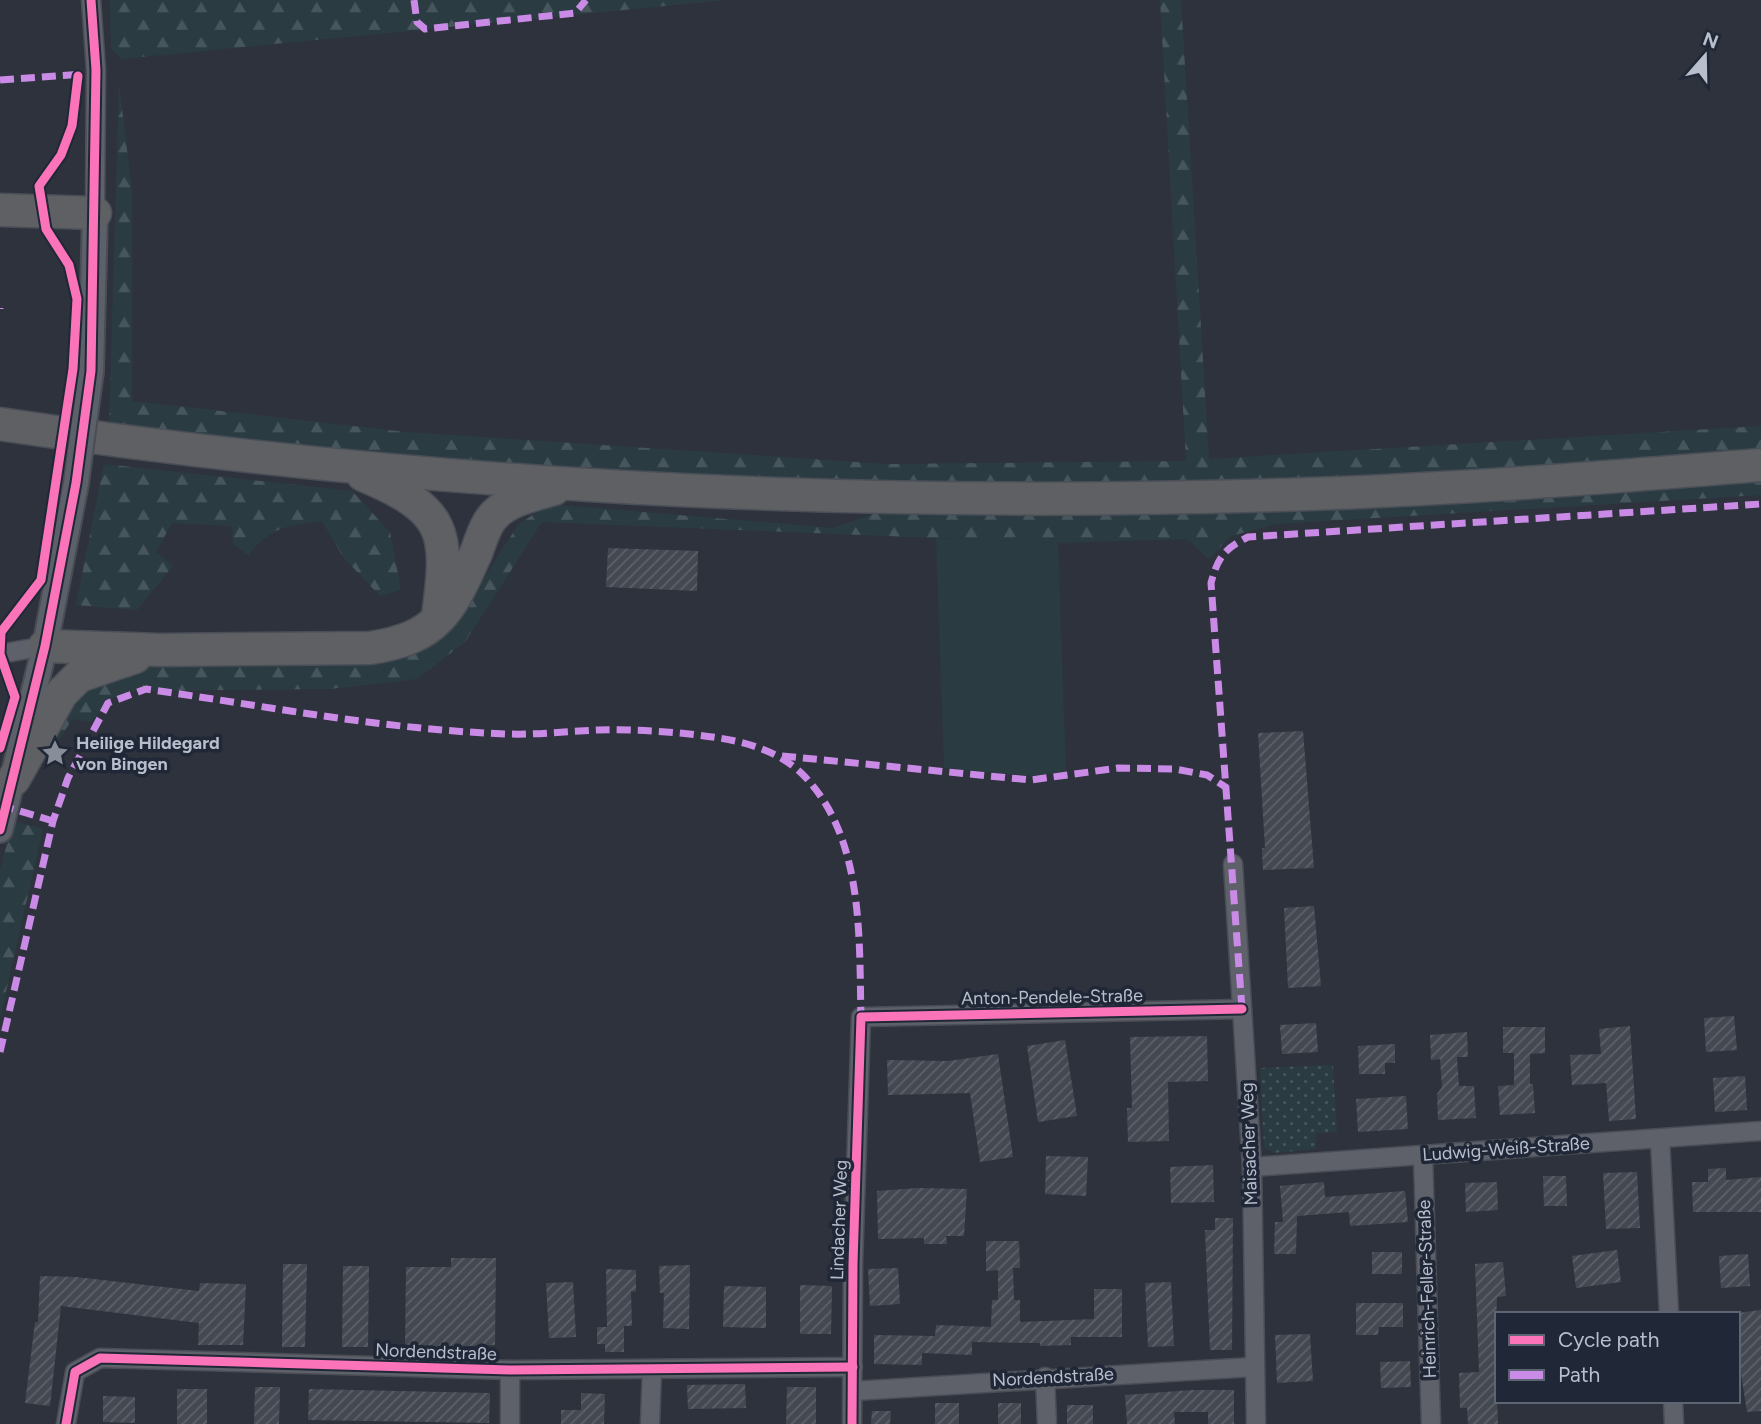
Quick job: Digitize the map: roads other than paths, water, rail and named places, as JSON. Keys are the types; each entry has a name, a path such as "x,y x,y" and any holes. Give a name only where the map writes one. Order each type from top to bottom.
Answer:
{"highway":[{"path":"0,210 95,213"},
{"path":"0,424 342,467 714,492 971,498 1310,494 1761,465"},
{"path":"342,467 415,501 437,526 445,554 437,620"},
{"path":"44,646 160,650 370,648 400,643 423,632 456,598 491,518 511,503 569,484"},
{"path":"14,779 61,694 79,676 160,650"}],"street":[{"path":"0,830 44,646 76,483 91,371 96,70 91,0"},
{"path":"0,654 44,646"},
{"name":"Maisacher Weg","path":"1233,864 1252,1167 1253,1367 1256,1424"},
{"name":"Anton-Pendele-Straße","path":"862,1017 1242,1009"},
{"name":"Lindacher Weg","path":"852,1424 853,1255 862,1017"},
{"name":"Ludwig-Weiß-Straße","path":"1252,1167 1761,1131"},
{"path":"1660,1140 1669,1312"},
{"name":"Heinrich-Feller-Straße","path":"1423,1155 1431,1424"},
{"name":"Nordendstraße","path":"66,1424 75,1372 100,1358 510,1370 853,1367"},
{"name":"Nordendstraße","path":"853,1391 1045,1377 1253,1367"},
{"path":"650,1424 652,1369"},
{"path":"510,1370 510,1424"},
{"path":"1045,1377 1046,1424"},
{"path":"1673,1403 1674,1424"}],"place":[{"name":"Heilige Hildegard von Bingen","path":"55,753"}]}
